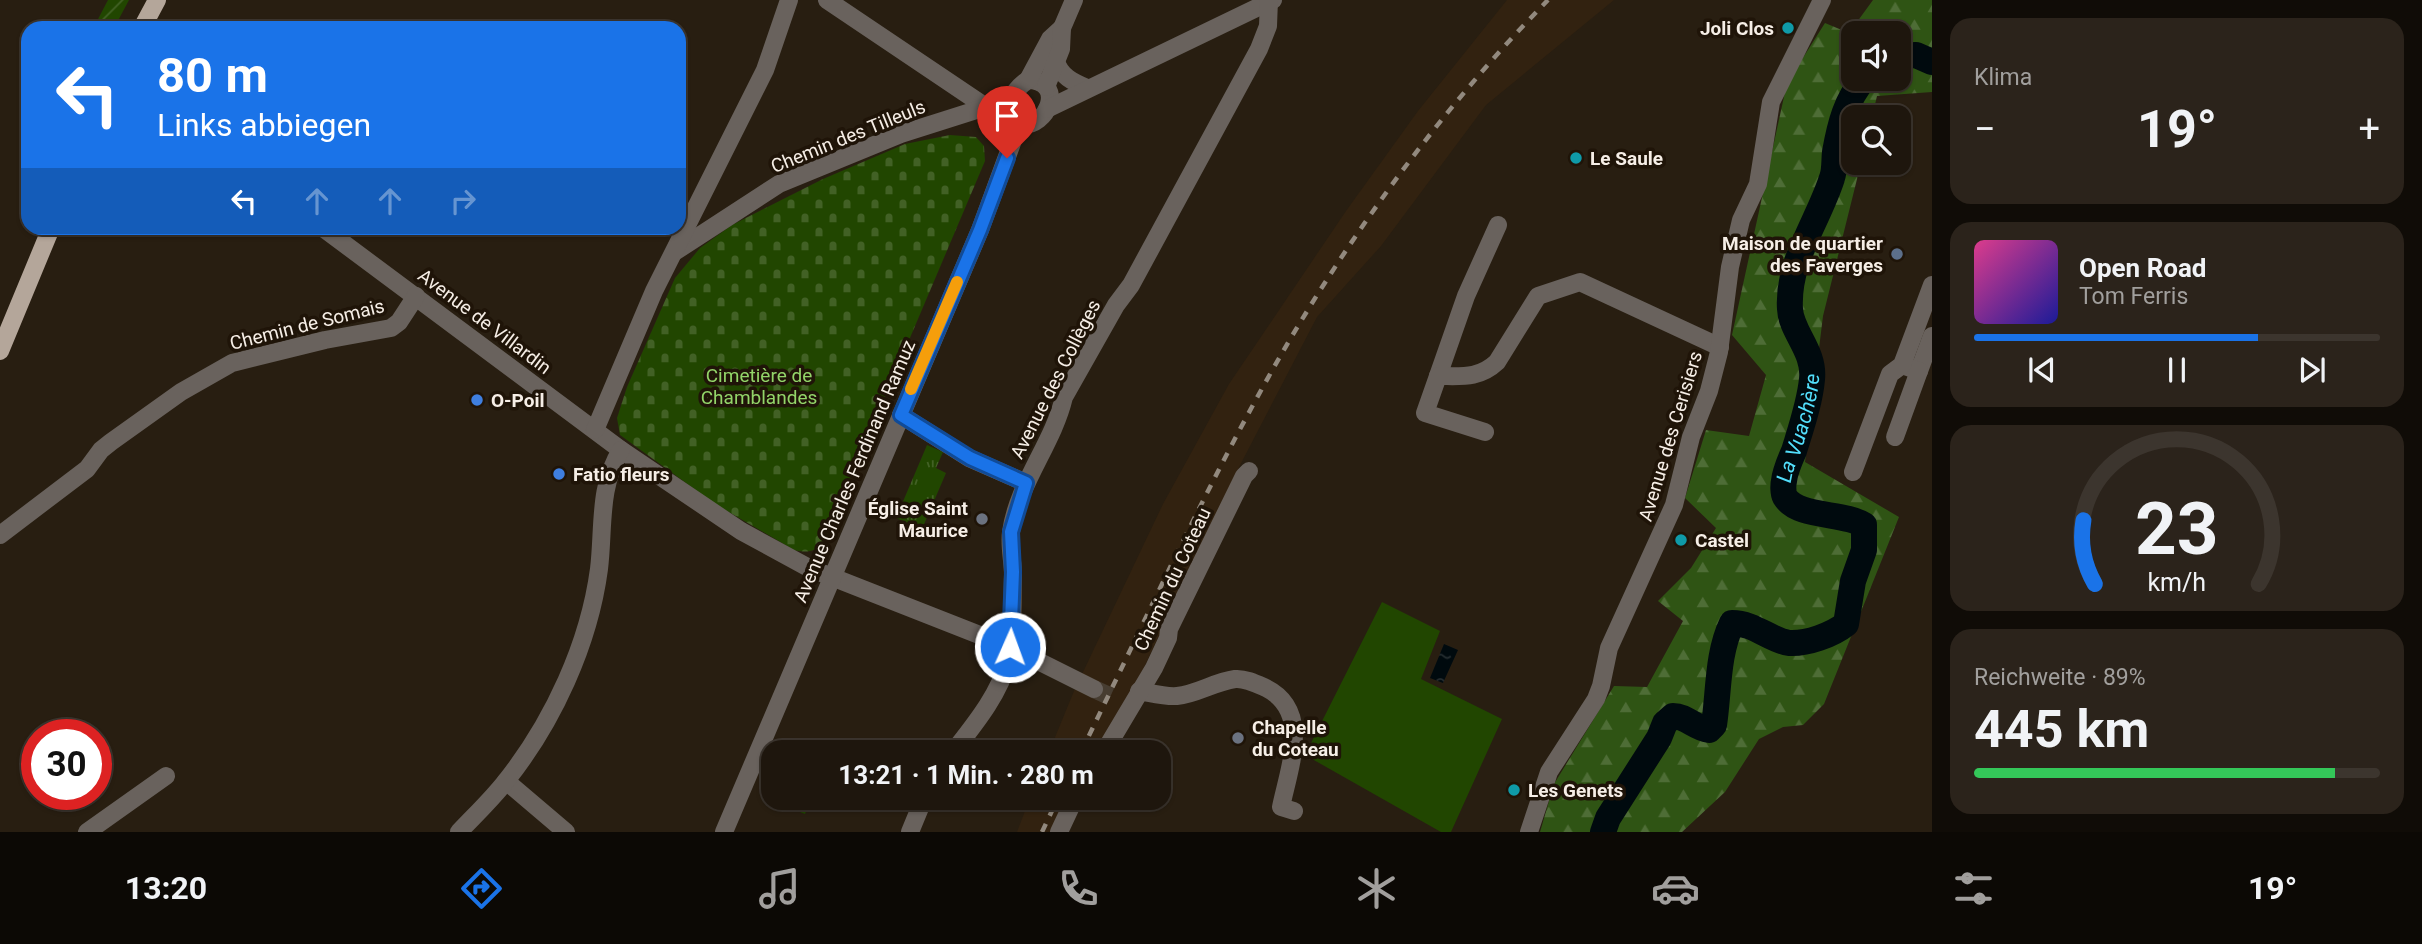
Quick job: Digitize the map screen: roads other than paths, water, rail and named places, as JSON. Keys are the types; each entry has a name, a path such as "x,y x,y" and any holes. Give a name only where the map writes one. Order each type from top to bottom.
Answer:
{"main road":[{"path":"146,21 157,0"},
{"path":"0,351 48,235"}],"street":[{"path":"686,231 765,70 789,0"},
{"path":"827,0 986,107"},
{"path":"1047,88 1060,49 1062,28 1074,0"},
{"name":"Avenue des Cerisiers","path":"1529,832 1549,772 1596,699 1609,648 1670,516 1720,347 1730,267 1741,220 1759,184 1771,102 1822,0"},
{"path":"1047,109 1271,1"},
{"name":"Avenue des Collèges","path":"962,740 982,714 1008,661 1013,572 1011,532 1026,483 1061,411 1065,397 1116,305 1131,285 1259,49 1268,26 1271,1"},
{"path":"1028,80 1049,39 1062,28"},
{"path":"1056,61 1059,71 1073,82 1087,88"},
{"path":"1028,80 1037,80 1047,88 1051,100 1035,122 1019,124 1013,121 1008,105 1017,86 1028,80"},
{"path":"1047,88 1087,88"},
{"name":"Chemin des Tilleuls","path":"676,251 779,184 863,148 986,107 1008,105"},
{"name":"Avenue Charles Ferdinand Ramuz","path":"724,832 980,230 1019,124"},
{"path":"1485,432 1425,413 1466,296 1498,225"},
{"name":"Avenue de Villardin","path":"333,235 621,450 741,531 796,562 832,578 1010,647"},
{"path":"594,430 654,291 684,235"},
{"path":"1438,376 1474,376 1489,370 1497,362 1538,296 1580,282 1720,347"},
{"path":"1895,437 1932,285"},
{"name":"Chemin de Somais","path":"0,535 87,469 111,442 181,392 232,363 325,340 391,328 399,322 416,296"},
{"path":"1853,472 1889,374 1911,368 1932,337"},
{"path":"901,415 970,458 1026,483"},
{"path":"459,832 506,781 540,731 566,681 584,633 599,570 606,484 621,450"},
{"name":"Chemin du Coteau","path":"1110,740 1130,699 1154,668 1174,618 1244,476 1249,471"},
{"path":"1010,647 1094,689"},
{"path":"1130,699 1177,696 1196,692 1211,684 1238,679 1255,684 1277,696 1284,703 1294,727 1295,744 1281,807 1294,811"},
{"path":"87,832 166,776"},
{"path":"506,781 566,832"},
{"path":"910,832 919,810"},
{"path":"1059,832 1069,810"}],"water":[{"path":"1444,644 1458,650 1443,683 1430,678"}],"waterway":[{"name":"La Vuachère","path":"1911,55 1932,62"},
{"name":"La Vuachère","path":"1603,832 1608,818 1659,738 1665,723 1673,716 1709,730 1714,725 1721,660 1732,623 1748,626 1789,643 1819,638 1846,624 1853,581 1864,550 1864,525 1845,518 1810,512 1791,504 1785,497 1783,487 1805,415 1812,379 1810,359 1791,317 1790,291 1793,274 1832,178 1837,142 1845,113 1856,91"}],"tunnel":[{"path":"1094,689 1118,700"}],"railway":[{"path":"1087,740 1233,442 1317,295 1377,206 1441,120 1548,0"},
{"path":"1042,832 1052,810"}],"place":[{"name":"Joli Clos","path":"1788,28"},
{"name":"Le Saule","path":"1576,158"},
{"name":"Maison de quartier des Faverges","path":"1897,254"},
{"name":"O-Poil","path":"477,400"},
{"name":"Fatio fleurs","path":"559,474"},
{"name":"Église Saint Maurice","path":"982,519"},
{"name":"Castel","path":"1681,540"},
{"name":"Chapelle du Coteau","path":"1238,738"},
{"name":"Les Genets","path":"1514,790"}],"park label":[{"name":"Cimetière de Chamblandes","path":"759,386"}]}
